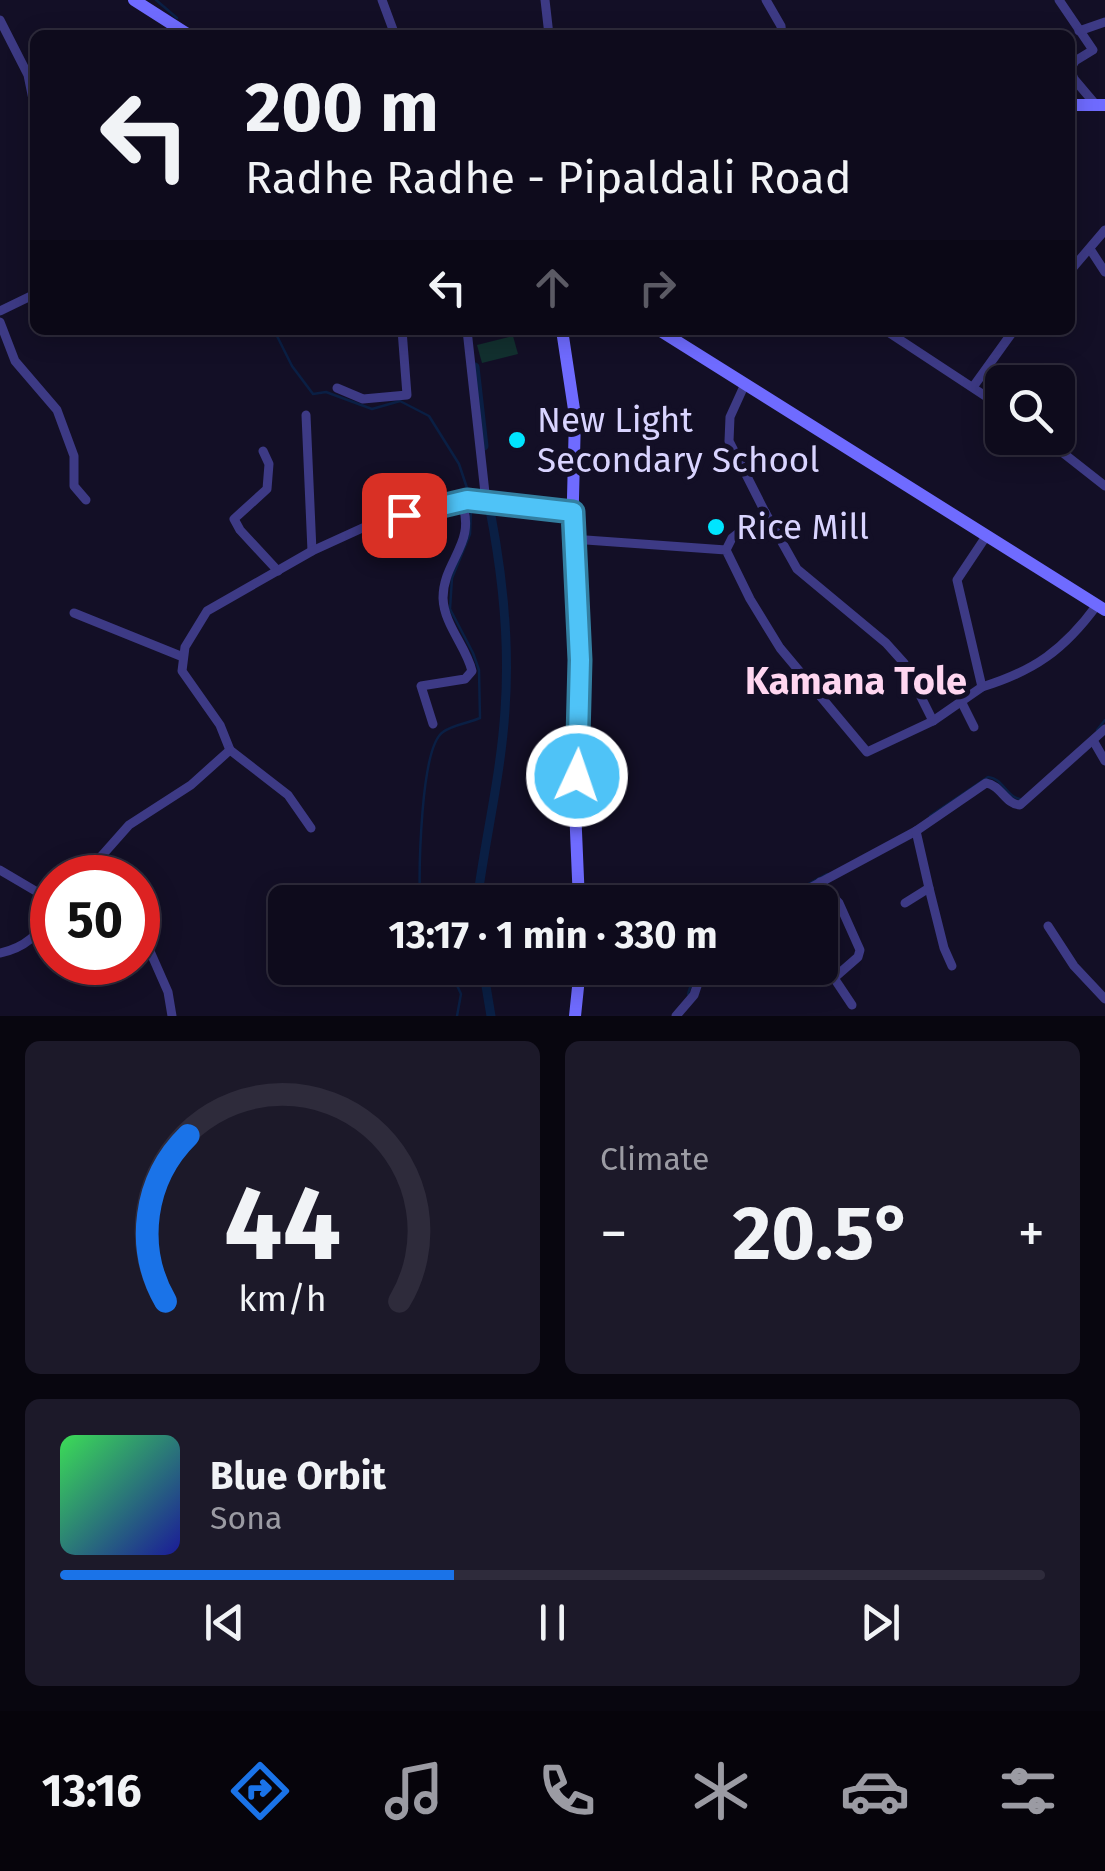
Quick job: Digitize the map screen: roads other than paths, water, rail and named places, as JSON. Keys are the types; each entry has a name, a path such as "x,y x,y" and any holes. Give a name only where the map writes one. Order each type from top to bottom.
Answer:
{"main road":[{"path":"134,0 181,30"},
{"path":"1075,105 1101,105"},
{"path":"563,335 575,416 572,538 579,598 575,808 578,885"},
{"path":"667,335 1101,608"},
{"path":"575,1016 578,985"}],"street":[{"path":"379,0 390,30"},
{"path":"544,0 548,30"},
{"path":"766,0 781,30"},
{"path":"1059,0 1092,50 1075,61"},
{"path":"0,20 30,85"},
{"path":"1079,31 1105,22"},
{"path":"1075,81 1101,105"},
{"path":"1075,266 1105,230"},
{"path":"1090,250 1105,272"},
{"path":"0,311 30,296"},
{"path":"0,322 16,361 57,410 74,456 74,486 86,500"},
{"path":"337,388 363,399 407,396 402,335"},
{"path":"468,335 486,502"},
{"path":"894,335 985,395"},
{"path":"973,387 1010,335"},
{"path":"745,384 730,417 729,441 765,512 797,569 904,663 933,721"},
{"path":"306,414 312,551"},
{"path":"263,450 269,464 267,489 234,518 240,530 278,571"},
{"path":"1066,455 1105,486"},
{"path":"434,724 421,686 466,679 472,671 448,620 443,597 450,568 467,529 461,501"},
{"path":"311,828 288,796 230,750 220,724 184,675 185,646 207,611 312,551 369,525 461,501 573,512"},
{"path":"726,550 732,538 765,512"},
{"path":"982,687 957,580 986,535"},
{"path":"572,538 726,550"},
{"path":"726,550 750,600 780,648 867,752 933,721 982,687 1028,671 1101,608"},
{"path":"74,613 183,657"},
{"path":"961,701 974,726"},
{"path":"815,885 916,832 986,783 994,785 1011,803 1020,805 1105,729"},
{"path":"1094,742 1105,761"},
{"path":"103,855 128,825 191,785 230,750"},
{"path":"916,832 944,948 952,966"},
{"path":"0,870 30,891"},
{"path":"0,884 11,875"},
{"path":"820,882 839,903 860,950 858,957 834,978 852,1004"},
{"path":"905,903 929,888"},
{"path":"1048,926 1074,966 1105,999"},
{"path":"0,953 20,949 30,940"},
{"path":"160,974 172,1016"},
{"path":"676,1016 697,985"}],"waterway":[{"path":"156,0 177,18"},
{"path":"276,335 292,366 313,394 326,392 372,409 400,401 429,416 459,464 469,494"},
{"path":"475,367 484,446"},
{"path":"420,885 422,812 435,742 443,732 480,718 479,670 450,609 452,578 470,534 471,508"},
{"path":"480,885 500,759 507,659 499,560 490,510"},
{"path":"1097,730 1105,720"},
{"path":"930,816 988,777 1020,799"},
{"path":"807,885 827,874"},
{"path":"457,985 461,994 457,1016"},
{"path":"486,985 491,1016"},
{"path":"688,994 691,985"}],"place":[{"name":"New Light Secondary School","path":"517,440"},
{"name":"Rice Mill","path":"716,527"}],"district":[{"name":"Kamana Tole","path":"856,681"}]}
